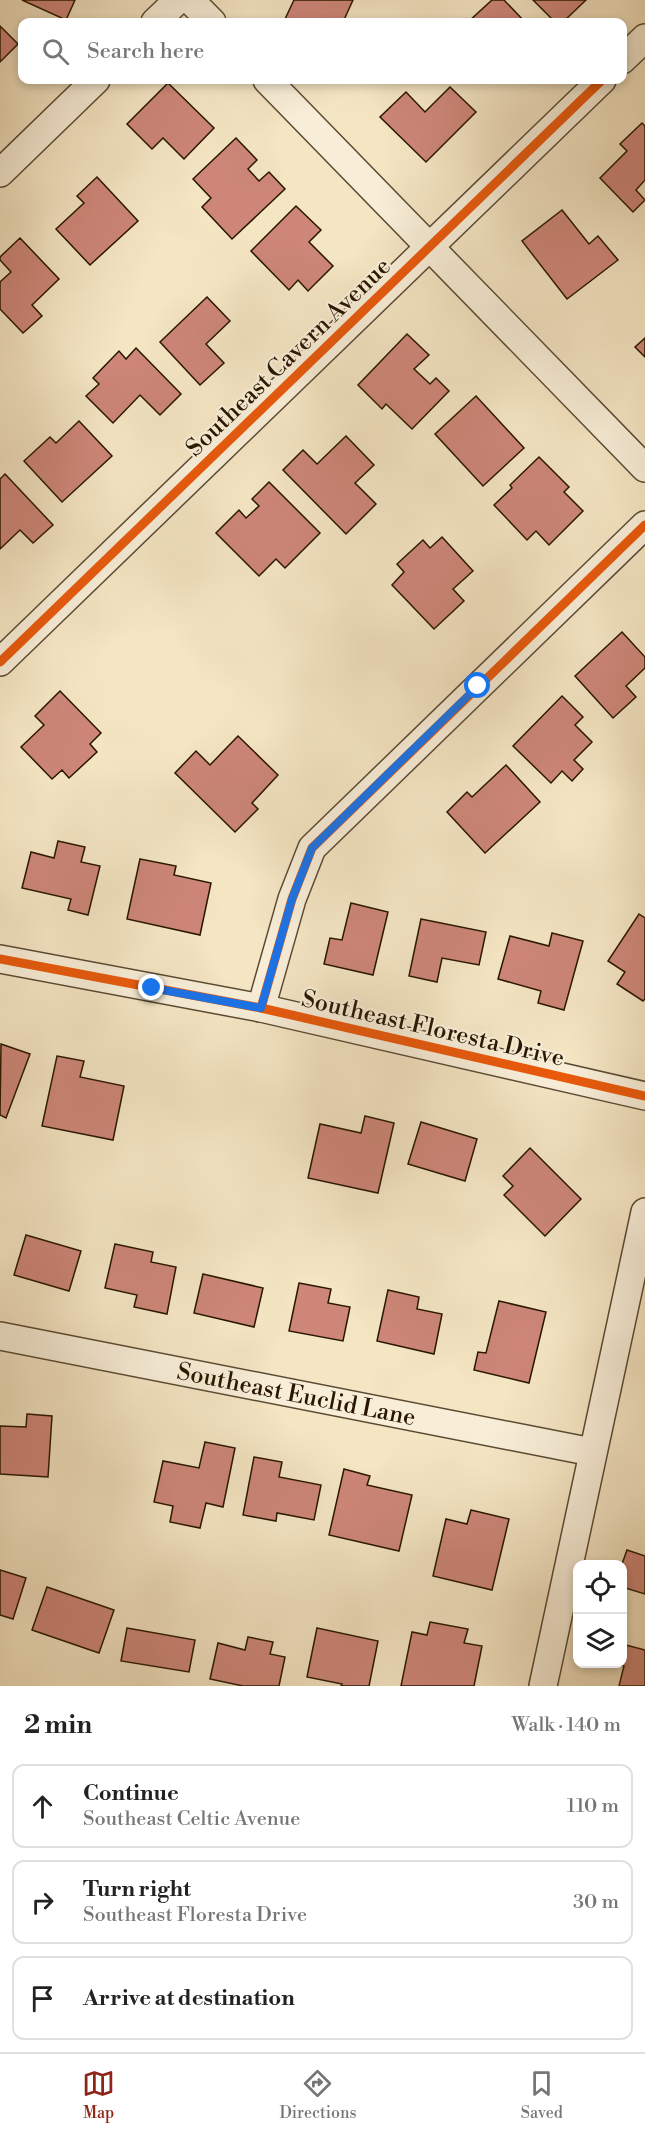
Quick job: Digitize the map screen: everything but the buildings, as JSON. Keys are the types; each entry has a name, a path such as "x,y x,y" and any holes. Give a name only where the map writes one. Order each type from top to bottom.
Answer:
{"street":[{"path":"159,18 178,0"},
{"path":"190,0 208,18"},
{"path":"627,55 645,38"},
{"path":"0,173 92,84"},
{"path":"271,84 645,468"},
{"name":"Southeast Cavern Avenue","path":"0,662 598,84"},
{"path":"261,1008 292,899 312,848 645,525"},
{"name":"Southeast Floresta Drive","path":"0,959 261,1008 645,1096"},
{"path":"543,1686 645,1212"},
{"name":"Southeast Euclid Lane","path":"0,1336 592,1452"}],"cycle path":[{"path":"0,662 598,84"},
{"path":"261,1008 292,899 312,848 645,525"},
{"path":"0,959 261,1008 645,1096"}],"route":[{"path":"152,988 261,1008 292,899 312,848 478,686"}]}
